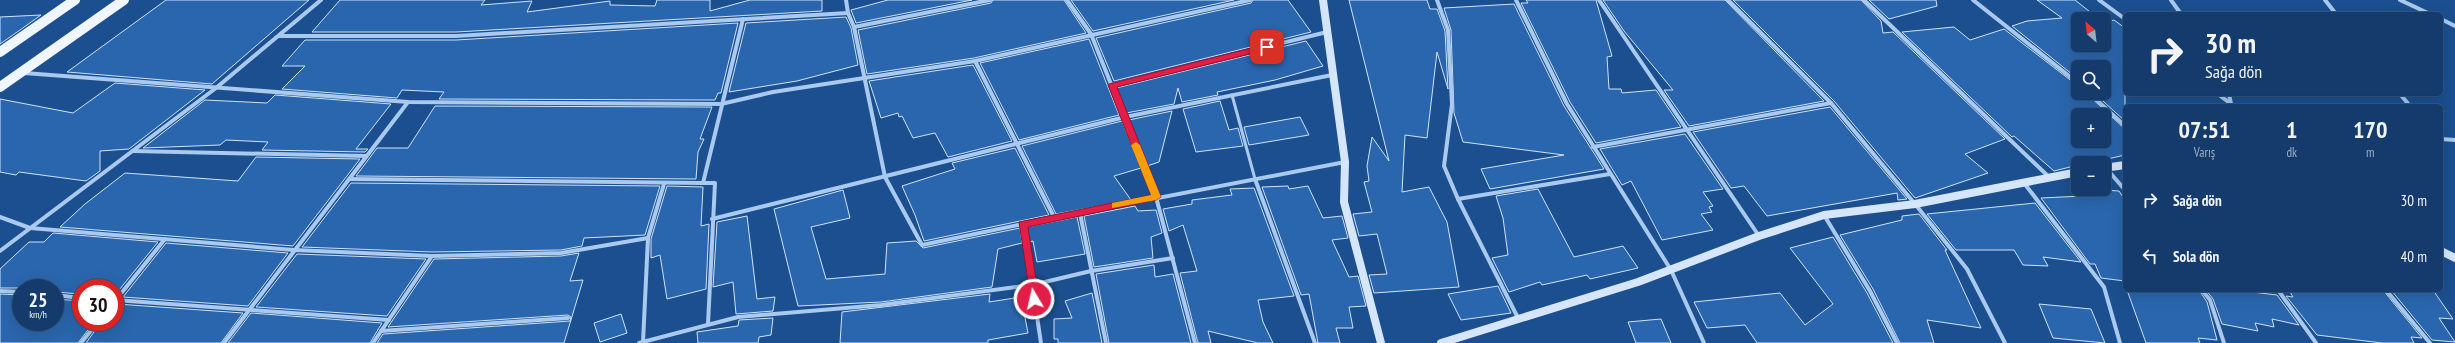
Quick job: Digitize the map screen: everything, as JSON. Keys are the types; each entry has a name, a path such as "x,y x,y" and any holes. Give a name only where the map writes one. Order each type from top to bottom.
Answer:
{"main road":[{"path":"0,52 75,0"},
{"path":"0,87 124,0"}],"street":[{"path":"0,251 216,88 321,0"},
{"path":"846,0 848,13 854,28 885,177 922,245 1054,217 1345,162"},
{"path":"854,28 990,0"},
{"path":"1067,0 1091,34 1156,197 1195,343"},
{"path":"20,73 408,102 721,104 773,92 975,61 1091,34 1250,0"},
{"path":"1323,0 1329,31 1332,75 1345,162 1344,202 1381,343"},
{"path":"1437,0 1448,30 1452,104 1444,166 1458,199 1518,318"},
{"path":"1516,0 1567,104 1671,270 1704,343"},
{"path":"1599,0 1759,236"},
{"path":"1728,0 1831,103 1915,204 1967,269 2005,343"},
{"path":"1864,0 2050,177"},
{"path":"1973,0 2071,77"},
{"path":"2099,0 2123,18"},
{"path":"2171,0 2180,12"},
{"path":"2325,0 2334,12"},
{"path":"2400,0 2426,12"},
{"path":"279,36 456,36 848,13"},
{"path":"703,183 721,104 743,19"},
{"path":"2443,20 2455,26"},
{"path":"1112,85 1329,31"},
{"path":"975,61 1054,217"},
{"path":"712,220 1018,145 1125,117 1332,75"},
{"path":"2220,96 2230,104"},
{"path":"2402,96 2408,104"},
{"path":"2097,100 2123,124"},
{"path":"224,343 408,102"},
{"path":"1593,146 1831,103"},
{"path":"2443,139 2455,140"},
{"path":"132,151 366,156"},
{"path":"2111,167 2123,165"},
{"path":"1441,343 1671,270 1759,236 1824,215 1915,204 2071,173"},
{"path":"1458,199 1610,174"},
{"path":"2111,175 2123,188"},
{"path":"349,178 664,184 715,183 708,324"},
{"path":"1255,179 1314,343"},
{"path":"2023,182 2104,287 2120,343"},
{"path":"664,184 648,238 641,342 738,317 881,305 1032,285 1091,271 1173,258"},
{"path":"1080,213 1106,343"},
{"path":"1824,215 1870,291 1897,343"},
{"path":"0,217 30,228 294,250 432,256 495,252 561,253 648,238"},
{"path":"1023,224 1041,343"},
{"path":"124,290 165,239"},
{"path":"2443,252 2455,258"},
{"path":"373,343 432,256"},
{"path":"0,291 12,292"},
{"path":"2204,292 2210,300 2224,343 2227,343"},
{"path":"2279,292 2316,343"},
{"path":"2388,292 2430,343"},
{"path":"124,302 248,312 389,320"},
{"path":"381,331 568,318"},
{"path":"81,343 91,331"}],"lane":[{"path":"1232,96 1255,179"}],"building":[{"path":"166,0 309,0 212,84 67,72"},
{"path":"340,0 485,0 481,5 532,1 527,12 610,1 610,5 655,6 657,0 710,0 710,11 750,0 822,0 822,11 456,32 312,32"},
{"path":"888,0 972,0 856,23 851,10"},
{"path":"993,0 1064,0 1086,33 974,58 867,74 858,30 991,3"},
{"path":"1071,0 1234,0 1093,31"},
{"path":"1253,0 1288,0 1311,32 1114,81 1096,38 1251,3"},
{"path":"1349,0 1427,0 1430,9 1437,9 1445,31 1448,89 1437,52 1427,138 1405,135 1402,192 1429,187 1447,222 1459,287 1374,293 1369,275 1387,274 1377,234 1359,236 1353,214 1372,212 1364,182 1369,181 1367,166 1372,137 1389,161"},
{"path":"1526,0 1596,0 1612,56 1607,57 1609,89 1621,89 1622,93 1656,90 1681,127 1596,143 1570,102 1521,3 1528,3"},
{"path":"1603,0 1725,0 1824,101 1689,126 1664,90 1673,90 1624,31"},
{"path":"1733,0 1861,0 1881,21 1883,33 1893,32 2005,139 1965,154 1988,173 1915,198 1834,101"},
{"path":"1869,0 1936,0 1937,6 1889,19"},
{"path":"2037,0 2075,0 2090,12 2071,12 2071,52 2111,52 2111,21 2114,20 2123,27 2123,96 2125,96 2125,104 2123,104 2123,119 2102,100 2111,100 2111,60 2071,60 2071,73 2012,26 2027,21 2062,18"},
{"path":"1514,4 1564,106 1604,169 1490,189 1481,169 1564,155 1463,142 1454,113 1451,30 1444,8"},
{"path":"41,15 20,30 0,44 0,17"},
{"path":"846,17 851,28 858,65 797,81 729,92 746,23"},
{"path":"738,23 721,93 718,93 715,100 439,99 444,92 402,90 397,98 282,89 305,66 282,66 305,40 456,40"},
{"path":"1954,27 1970,40 2004,29 2071,81 2071,100 2094,100 2102,108 2071,108 2071,148 2111,148 2111,116 2123,127 2123,155 2111,158 2111,156 2071,156 2071,167 2054,171 2014,136 2012,137 1902,32"},
{"path":"1089,39 1119,115 1019,140 980,63"},
{"path":"1306,41 1323,66 1275,80 1217,92 1218,95 1182,102 1178,88 1174,104 1126,113 1116,88"},
{"path":"973,65 1012,141 948,157 935,133 913,138 902,116 899,117 898,113 881,118 869,81"},
{"path":"115,83 205,90 129,149 100,151 100,171 86,181 19,172 16,175 0,172 0,99 73,113"},
{"path":"275,95 391,104 356,149 368,149 365,152 262,150 268,142 226,140 220,145 143,148 205,100 267,103"},
{"path":"1220,101 1229,130 1238,128 1243,146 1196,152 1183,109"},
{"path":"435,106 712,107 700,139 704,139 698,152 696,179 356,176 377,148 408,148"},
{"path":"1830,107 1907,199 1898,200 1897,193 1767,216 1744,186 1731,188 1693,132"},
{"path":"1172,111 1159,162 1147,166 1129,120"},
{"path":"1300,117 1309,135 1249,145 1244,127"},
{"path":"1122,121 1141,168 1114,176 1131,200 1056,214 1022,146"},
{"path":"1685,134 1723,189 1703,192 1713,206 1709,207 1712,212 1701,214 1713,230 1662,240 1631,181 1622,185 1600,149"},
{"path":"1015,148 1049,215 924,241 915,215 902,186 955,169 952,163"},
{"path":"256,157 360,159 293,246 60,227 85,204 125,173 238,181"},
{"path":"351,183 660,186 645,235 584,238 582,246 561,250 432,252 302,247"},
{"path":"667,186 703,187 701,226 709,224 706,289 667,299 660,255 651,258 651,239"},
{"path":"1288,186 1289,189 1308,186 1323,218 1342,216 1348,238 1332,240 1349,277 1358,276 1366,306 1349,307 1353,328 1336,328 1340,343 1318,343 1309,294 1301,295 1262,187"},
{"path":"1254,188 1294,296 1258,300 1263,322 1273,343 1258,343 1208,331 1211,343 1198,343 1180,273 1197,271 1183,225 1169,231 1163,209 1192,204 1192,200 1232,195 1230,189"},
{"path":"1538,189 1574,257 1623,246 1638,268 1590,279 1587,275 1542,285 1540,282 1509,292 1492,258 1508,255 1503,218 1496,196"},
{"path":"843,190 850,218 811,227 826,279 885,274 887,243 916,241 923,248 1020,228 1022,243 998,249 992,287 881,302 798,306 774,209"},
{"path":"2111,190 2119,191 2123,197 2123,281 2101,278 2095,264 2090,264 2041,198 2111,196"},
{"path":"2035,203 2081,262 2043,257 2048,266 2023,265 2014,250 1956,250 1927,214"},
{"path":"1135,206 1138,211 1156,210 1162,233 1151,237 1153,258 1094,267 1084,216"},
{"path":"1919,214 1947,250 1945,250 1981,328 1927,320 1934,343 1900,343 1873,289 1840,235 1902,220 1902,216"},
{"path":"747,216 757,299 775,297 773,311 736,314 733,282 713,287 717,222"},
{"path":"1077,217 1085,254 1037,262 1033,241 1029,242 1027,227"},
{"path":"53,233 158,242 124,284 124,279 72,279 72,293 64,293 64,279 12,279 12,288 0,288 0,269 29,242 44,242"},
{"path":"1833,237 1867,293 1893,343 1757,343 1745,325 1707,328 1694,302 1780,293 1805,325 1833,304 1790,248"},
{"path":"166,243 288,253 248,306 124,297"},
{"path":"579,253 570,281 583,280 564,343 377,343 383,334 570,321 571,317 568,315 388,327 434,259 561,256"},
{"path":"297,254 426,259 387,316 256,307"},
{"path":"1154,265 1155,277 1173,274 1191,343 1109,343 1096,274"},
{"path":"1498,286 1511,313 1461,320 1448,294"},
{"path":"2128,292 2200,292 2207,302 2217,340 2198,338 2200,343 2146,343"},
{"path":"2208,292 2252,292 2277,295 2299,325 2272,319 2274,327 2255,323 2258,331 2222,324 2213,299"},
{"path":"2290,292 2385,292 2422,338 2411,337 2414,343 2382,343 2317,335 2286,296 2293,297"},
{"path":"2393,292 2434,292 2453,319 2439,318 2455,342 2432,340"},
{"path":"1092,293 1102,343 1058,343 1058,339 1054,339 1054,319 1072,318 1065,301"},
{"path":"0,294 12,295 12,331 64,331 64,300 72,300 72,331 87,331 78,343 0,343"},
{"path":"990,294 989,302 1021,297 1028,333 988,340 988,343 840,343 842,312"},
{"path":"2039,304 2091,309 2105,343 2053,338"},
{"path":"124,305 243,313 221,343 86,343 95,331 124,331"},
{"path":"251,313 382,323 370,343 228,343"},
{"path":"621,314 627,333 600,342 594,323"},
{"path":"773,318 771,335 759,337 758,343 698,343 697,332 738,326 739,320"},
{"path":"1661,319 1671,343 1636,343 1628,322"}],"slow traffic":[{"path":"1115,205 1156,197 1136,145"}],"route":[{"path":"1034,299 1023,224 1156,197 1112,85 1267,47"}]}
